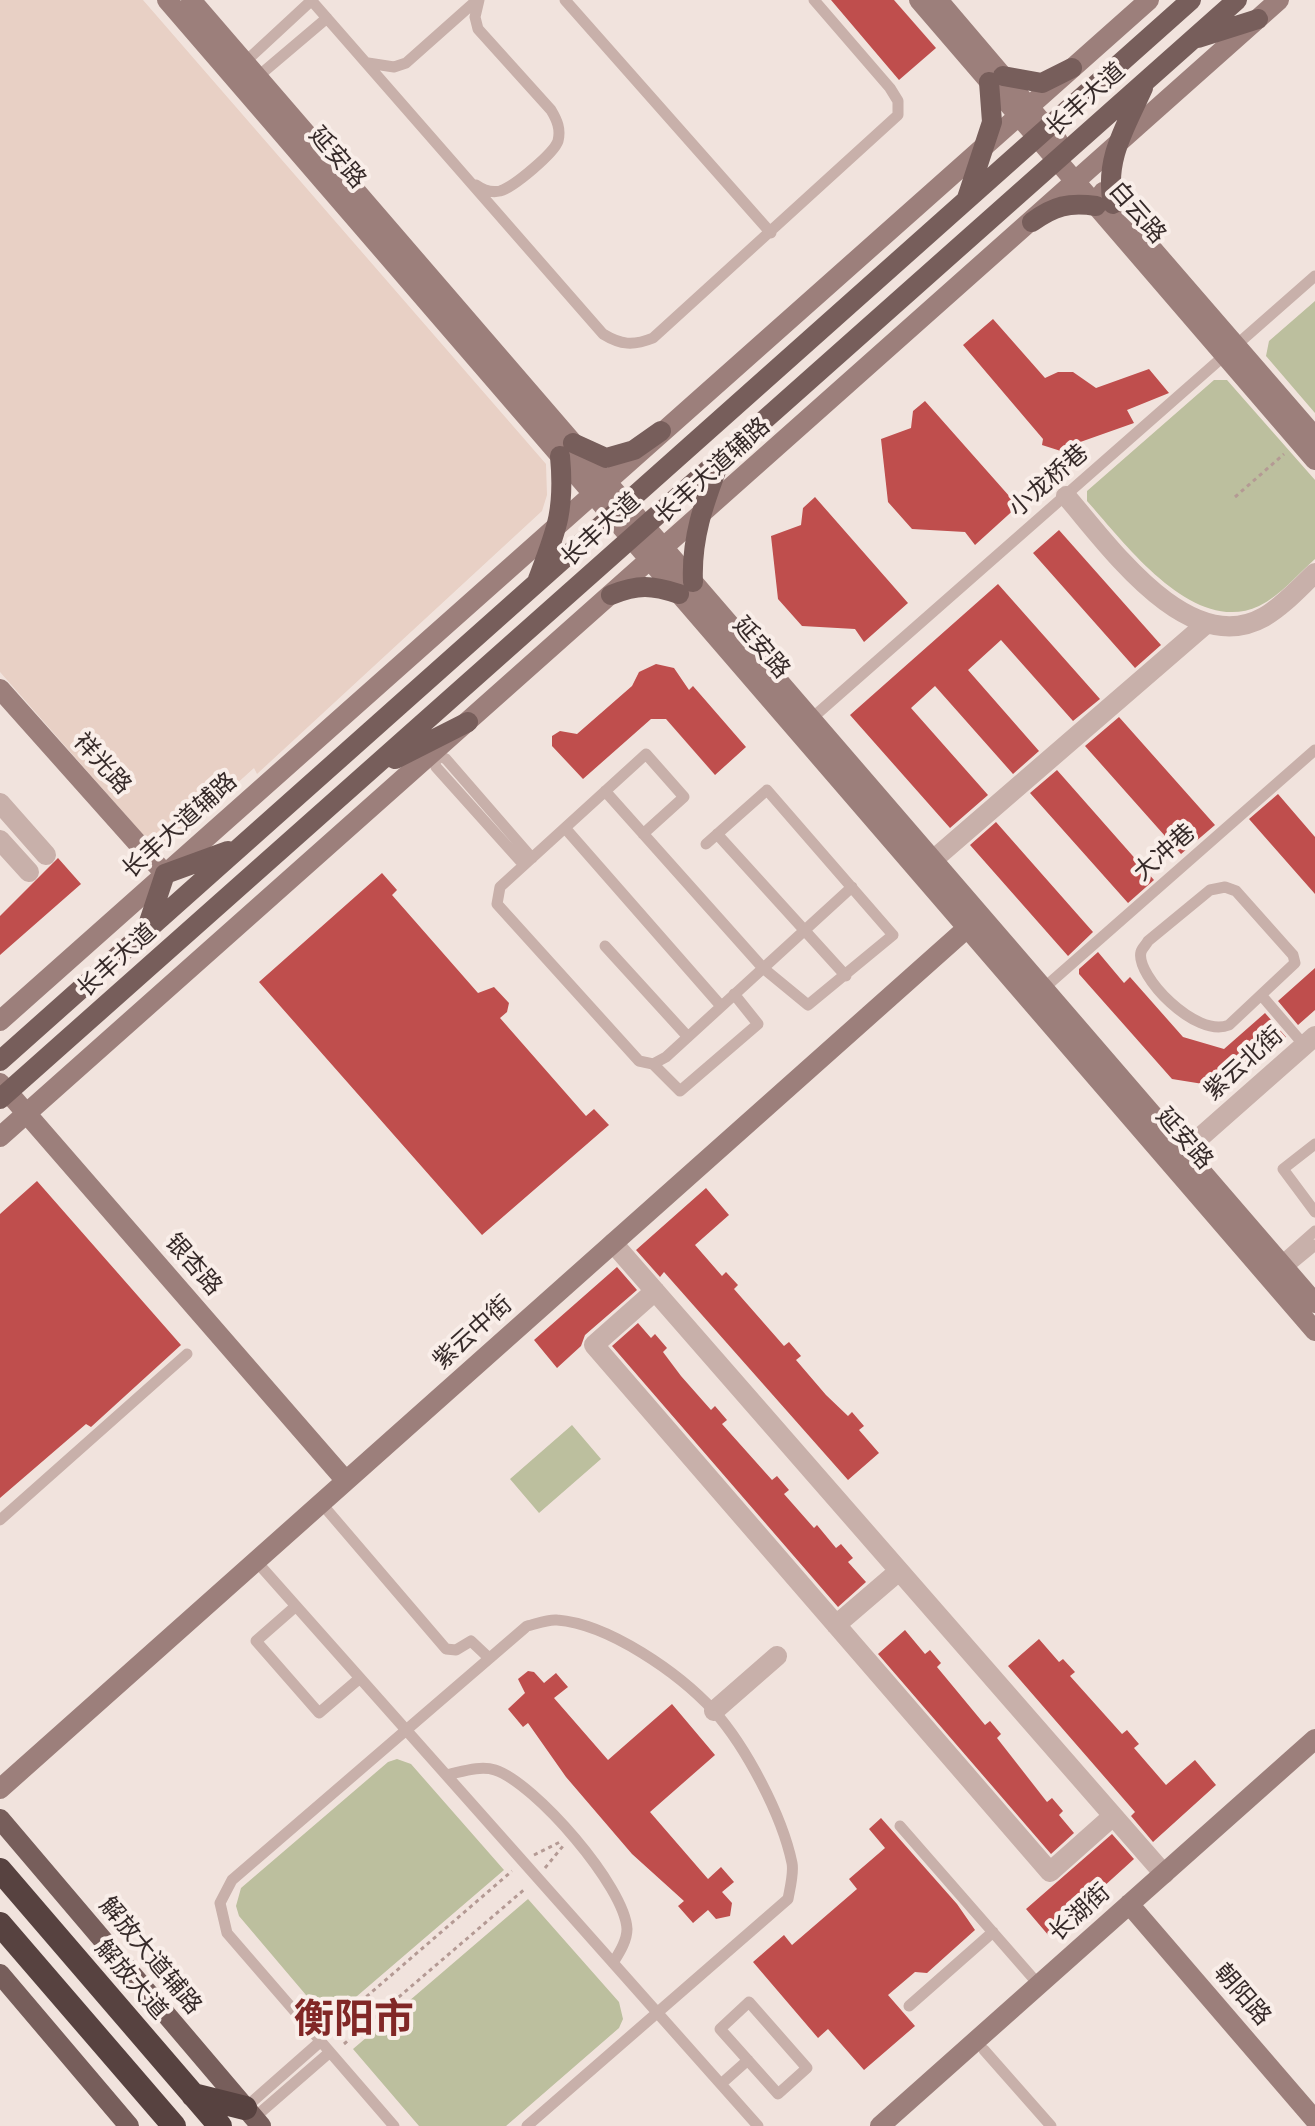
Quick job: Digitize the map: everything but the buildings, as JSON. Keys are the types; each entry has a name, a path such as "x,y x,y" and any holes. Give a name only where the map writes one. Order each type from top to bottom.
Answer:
{"highway":[{"name":"解放大道","path":"0,1870 220,2126"},
{"path":"0,1924 174,2126"},
{"path":"193,2095 254,2120"}],"main road":[{"name":"延安路","path":"167,0 599,486 1178,1158 1283,1265 1315,1303"},
{"name":"延安路","path":"191,0 566,449"},
{"name":"白云路","path":"919,0 996,79 1230,350 1315,460"},
{"name":"白云路","path":"938,0 996,79"},
{"name":"长丰大道辅路","path":"0,1021 1149,0"},
{"name":"长丰大道","path":"0,1061 1191,0"},
{"name":"长丰大道","path":"3,1092 369,771 424,743 638,532 1237,0"},
{"name":"长丰大道辅路","path":"424,743 468,722 1279,0"},
{"path":"1191,41 1258,19"},
{"path":"967,199 987,143 996,79 1042,83 1072,68"},
{"path":"1032,222 1053,207 1074,203 1105,205 1117,145 1145,82"},
{"name":"白云路","path":"1230,350 1315,437"},
{"path":"537,582 560,521 566,449 606,458 634,450 661,431"},
{"path":"611,595 636,585 686,588 697,520 721,459"},
{"name":"延安路","path":"686,588 811,719 933,860 974,922 1044,988 1315,1331"},
{"name":"祥光路","path":"0,689 165,874"},
{"path":"0,1137 424,743 394,709"},
{"path":"146,930 165,874 239,847"},
{"name":"紫云中街","path":"0,1789 974,922"},
{"name":"银杏路","path":"3,1092 27,1113 346,1481"},
{"name":"长湖街","path":"899,2126 1134,1909 1164,1874 1315,1739"},
{"name":"长湖街","path":"880,2126 1039,1985 1315,1756"},
{"name":"解放大道辅路","path":"0,1819 254,2120"},
{"name":"朝阳路","path":"1134,1909 1315,2120"},
{"path":"0,1974 129,2126"}],"street":[{"path":"1066,496 1145,584 1172,607 1206,624 1248,624 1263,617 1315,573"},
{"path":"933,860 1206,624"},
{"path":"0,803 46,855"},
{"path":"0,840 29,872"},
{"name":"紫云北街","path":"1178,1158 1310,1041"},
{"path":"613,1243 1164,1874"},
{"path":"655,1291 594,1345 1050,1872 1113,1816"},
{"path":"836,1625 899,1571"},
{"path":"714,1711 777,1656"}],"lane":[{"path":"327,18 259,79 238,82 244,62 311,0 327,18 364,61 472,183 603,334 619,343 637,345 653,338 898,115 898,101 890,88 814,0"},
{"path":"364,61 378,67 406,63 478,0"},
{"path":"472,183 486,191 499,191 513,185 555,148 559,137 551,110 478,29 475,17 478,0"},
{"path":"565,0 771,233"},
{"name":"小龙桥巷","path":"811,719 1315,276"},
{"path":"424,743 446,759 528,862"},
{"name":"大冲巷","path":"1044,988 1315,750"},
{"path":"643,834 684,797 646,754 500,887 497,904 639,1061 653,1064 680,1091 758,1024 734,994"},
{"path":"605,791 763,968 808,1005 893,935 767,790 706,844"},
{"path":"565,828 721,1006"},
{"path":"717,834 846,976"},
{"path":"653,1064 688,1037 852,887"},
{"path":"1225,887 1236,891 1293,955 1295,963 1262,996 1219,1029 1195,1023 1181,1015 1142,966 1141,952 1148,941 1210,890 1225,887"},
{"path":"605,946 688,1037"},
{"path":"1262,996 1310,1041"},
{"path":"1315,1144 1283,1169 1315,1212"},
{"path":"1283,1265 1315,1231"},
{"path":"1283,1265 1315,1245"},
{"path":"0,1520 187,1354"},
{"path":"321,1503 446,1649 456,1650 471,1641 489,1658"},
{"path":"256,1561 758,2126"},
{"path":"296,1606 256,1641 319,1713 360,1678"},
{"path":"394,2126 227,1933 220,1903 232,1880 489,1658 527,1626 555,1620 595,1629 654,1659 714,1711 756,1773 780,1825 793,1866 788,1899 527,2126"},
{"path":"446,1775 490,1769 500,1772 543,1806 597,1867 624,1914 626,1938 613,1963"},
{"path":"900,1826 1039,1985"},
{"path":"909,2006 993,1932"},
{"path":"749,2002 807,2068 778,2094 748,2060 720,2029 749,2002"},
{"path":"254,2120 319,2040"},
{"path":"984,2050 1051,2126"},
{"path":"254,2120 331,2054"},
{"path":"721,2084 748,2060"}],"path":[{"path":"1235,497 1293,446"},
{"path":"319,2040 523,1861 570,1837"},
{"path":"331,2054 537,1878 570,1837"}],"green space":[{"path":"1315,301 1315,413 1266,356 1269,341"},
{"path":"1214,380 1227,380 1315,480 1315,559 1267,602 1234,612 1209,608 1185,597 1162,580 1087,501 1087,491"},
{"path":"572,1425 601,1459 539,1513 510,1479"},
{"path":"397,1759 411,1764 504,1870 328,2021 239,1916 236,1906 241,1888 388,1762"},
{"path":"528,1899 619,2002 623,2019 619,2028 506,2126 419,2126 353,2049"}],"shaded area":[{"path":"0,0 143,0 546,464 547,495 542,511 257,774 254,768 173,841 163,842 145,837 0,672"}],"district":[{"name":"衡阳市","path":"354,2021"}]}
